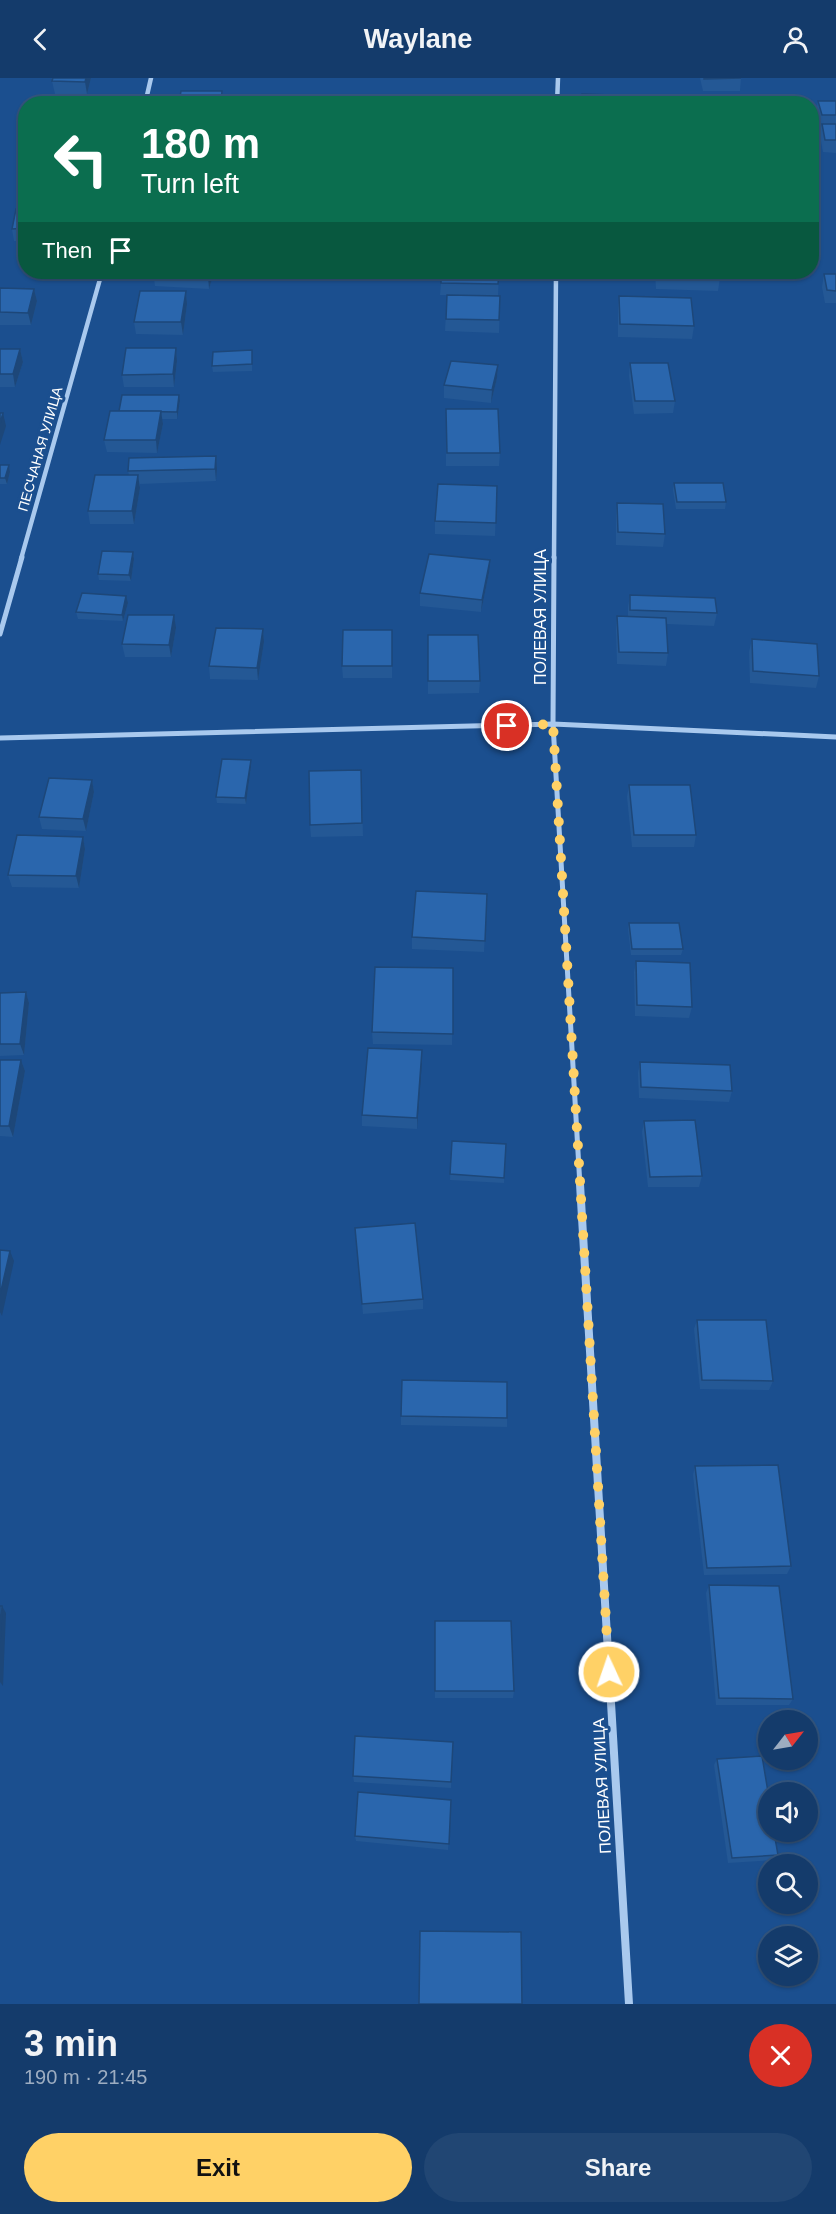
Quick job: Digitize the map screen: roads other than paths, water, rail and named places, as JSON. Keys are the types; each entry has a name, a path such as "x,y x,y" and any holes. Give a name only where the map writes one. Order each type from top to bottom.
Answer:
{"street":[{"path":"147,96 151,78"},
{"path":"557,96 558,78"},
{"name":"ПЕСЧАНАЯ УЛИЦА","path":"0,634 100,279"},
{"name":"ПОЛЕВАЯ УЛИЦА","path":"556,279 553,724 629,2004"},
{"path":"0,738 553,724 836,737"}]}
